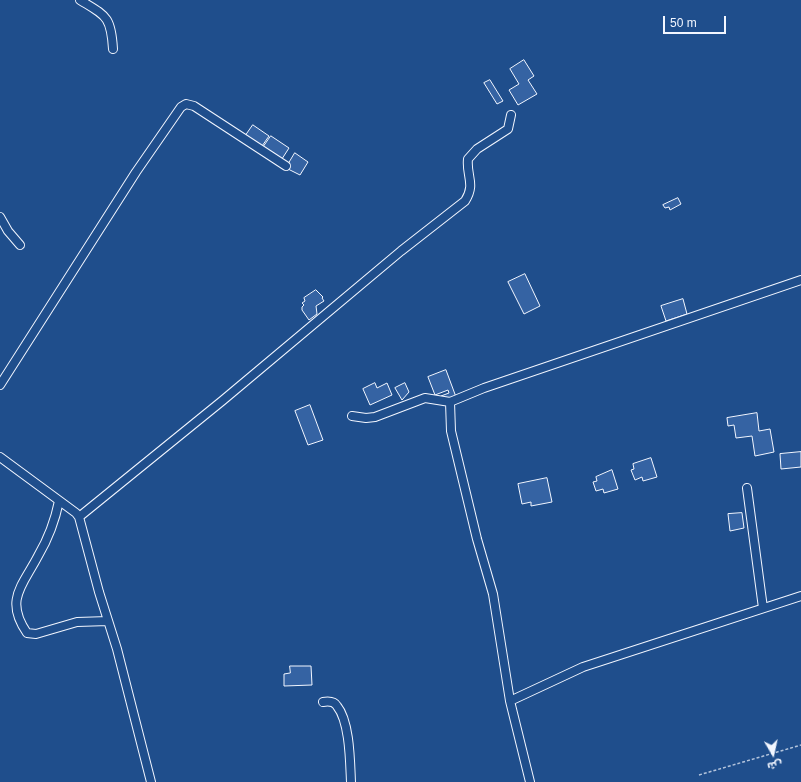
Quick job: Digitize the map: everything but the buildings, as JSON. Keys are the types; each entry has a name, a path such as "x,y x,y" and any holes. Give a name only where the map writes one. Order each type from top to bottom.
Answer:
{"street":[{"path":"80,0 106,17 112,31 113,48"},
{"path":"0,385 136,172 181,107 186,104 194,106 286,166"},
{"path":"79,517 222,401 401,251 465,201 470,193 472,185 468,159 474,152 508,129 511,115"},
{"path":"0,217 8,231 20,245"},
{"path":"352,416 366,418 375,417 425,398 450,402 484,388 801,280"},
{"path":"450,402 451,431 492,594 510,701 530,782"},
{"path":"0,457 76,513 79,517 151,782"},
{"path":"747,488 763,608"},
{"path":"59,501 52,529 38,558 20,586 17,597 17,607 23,628 27,633 36,634 77,622 108,621"},
{"path":"510,701 583,667 801,596"},
{"path":"323,702 331,701 337,705 342,716 350,754 351,782"}],"path":[{"path":"699,775 801,745"}]}
